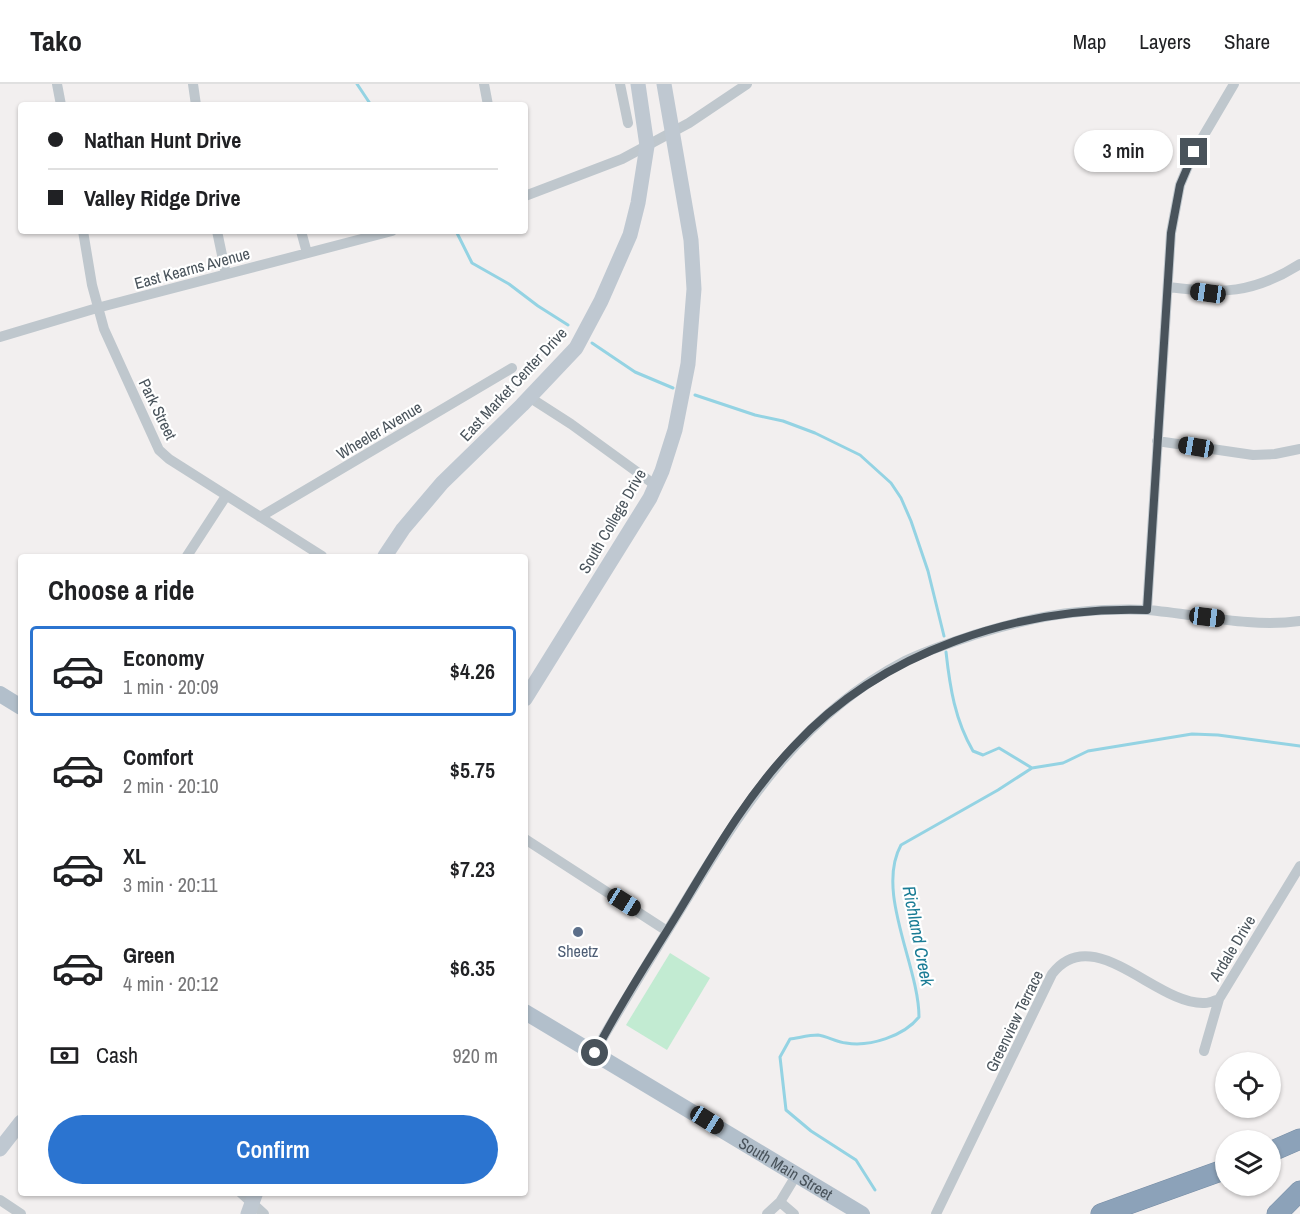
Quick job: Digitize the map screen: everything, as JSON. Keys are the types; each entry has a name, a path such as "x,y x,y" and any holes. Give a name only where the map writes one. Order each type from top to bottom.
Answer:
{"highway":[{"path":"1281,1147 1300,1139"},
{"path":"1101,1214 1215,1173"},
{"path":"1277,1214 1300,1191"}],"main road":[{"name":"East Market Center Drive","path":"386,554 403,529 442,483 576,348 601,301 630,235 638,203 647,146 638,84"},
{"name":"South College Drive","path":"528,694 650,498 662,471 675,430 686,374 694,289 691,240 674,131 664,84"},
{"path":"0,694 18,705"},
{"name":"South Main Street","path":"528,1014 862,1214"},
{"path":"0,1149 18,1126"}],"street":[{"path":"57,84 60,102"},
{"path":"193,84 196,102"},
{"path":"484,84 487,102"},
{"path":"620,84 628,123"},
{"path":"528,195 622,159 674,131 747,84"},
{"path":"1147,610 1171,233 1180,185 1210,122 1234,84"},
{"name":"Park Street","path":"84,234 97,308 104,329 155,443 169,459 319,554"},
{"path":"218,234 226,274"},
{"path":"302,234 308,253"},
{"name":"East Kearns Avenue","path":"0,337 97,308 381,234"},
{"path":"1168,287 1208,293 1230,291 1271,280 1300,264"},
{"name":"Wheeler Avenue","path":"261,517 512,368"},
{"path":"529,397 571,424 655,485"},
{"path":"1157,441 1253,455 1300,449"},
{"path":"188,554 225,496"},
{"path":"595,1053 745,806 782,758 816,724 862,689 905,661 993,629 1075,612 1147,610 1247,622 1300,621"},
{"path":"528,841 667,931"},
{"name":"Ardale Drive","path":"1204,1051 1219,999 1300,866"},
{"name":"Greenview Terrace","path":"936,1214 1052,974 1058,967 1077,956 1097,957 1182,999 1206,1004 1219,999"},
{"path":"767,1214 780,1202 797,1174"},
{"path":"0,1200 21,1214"},
{"path":"780,1202 794,1214"}],"green space":[{"path":"670,953 710,978 667,1050 626,1025"}],"waterway":[{"path":"357,84 369,102"},
{"path":"458,234 472,263 509,284 568,325"},
{"path":"592,343 635,372 673,388"},
{"path":"695,395 815,433 860,455 891,483 901,498 911,521 928,571 944,636"},
{"path":"946,652 954,703 973,751 983,755 999,748 1032,768"},
{"name":"Richland Creek","path":"875,1190 856,1160 811,1131 786,1110 780,1057 790,1039 818,1035 855,1044 876,1042 905,1030 919,1017 913,975 895,907 894,864 901,845 1032,768 1063,763 1088,751 1192,734 1218,735 1300,746"}],"place":[{"name":"Sheetz","path":"578,932"}],"route":[{"path":"595,1053 615,1016 745,806 796,743 846,699 905,661 993,629 1075,612 1147,610 1168,258 1180,185 1194,152"}]}
